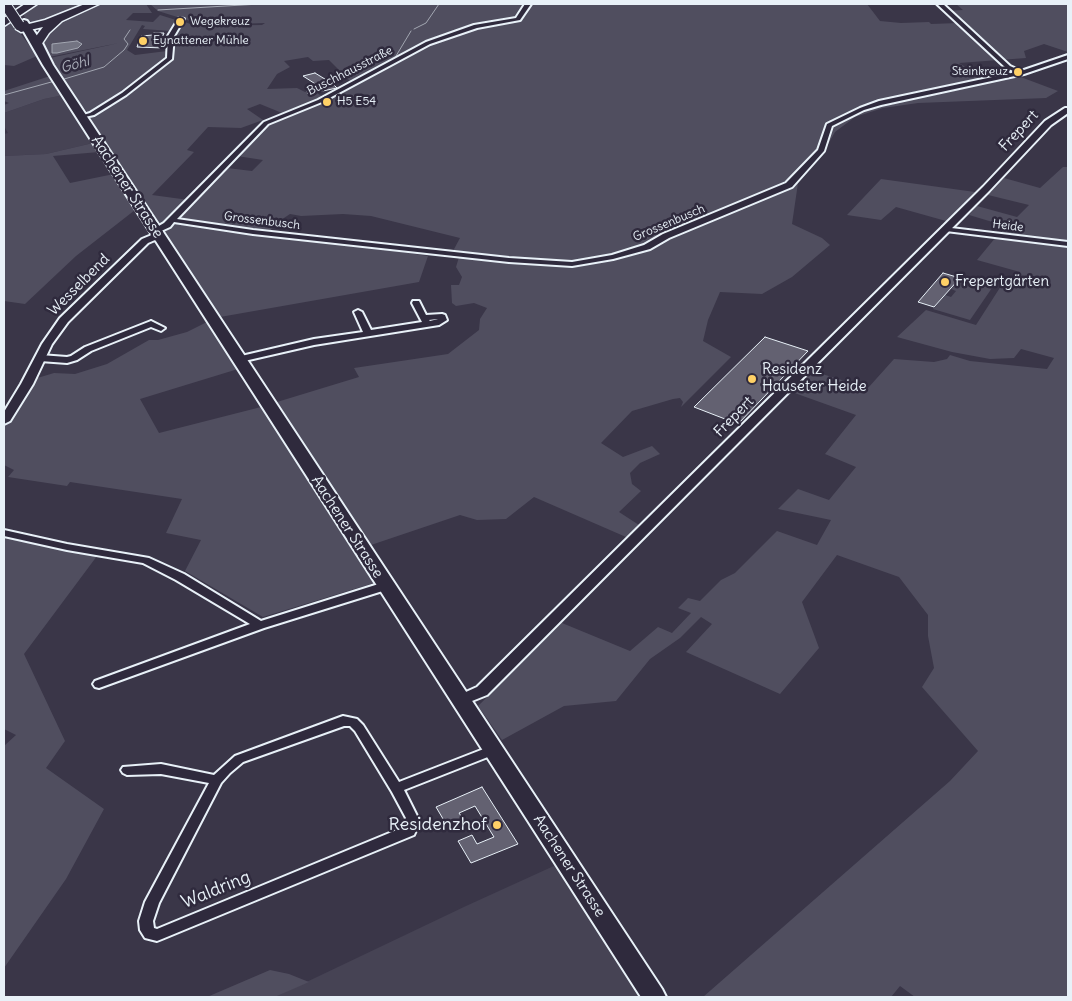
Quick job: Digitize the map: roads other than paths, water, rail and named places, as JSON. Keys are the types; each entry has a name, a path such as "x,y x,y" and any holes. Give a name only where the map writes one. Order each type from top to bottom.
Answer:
{"highway":[{"path":"4,11 13,4"},
{"path":"4,23 32,4"},
{"path":"24,26 60,18 94,4"},
{"path":"37,43 50,25 60,18"},
{"path":"24,26 50,25"}],"main road":[{"name":"Aachener Strasse","path":"5,4 37,43 42,56"},
{"name":"Aachener Strasse","path":"13,4 33,46 42,56 158,232 385,586 462,700 654,997"}],"street":[{"name":"Buschhausstraße","path":"158,232 167,226 266,123 274,118 320,101 428,43 476,26 512,22 518,19 528,4"},
{"path":"940,4 1008,67 1022,73"},
{"path":"82,117 92,114 129,91 168,60 170,58 171,36 181,20"},
{"name":"Grossenbusch","path":"172,220 253,232 509,260 572,264 613,257 647,247 666,236 789,185 821,151 829,125 862,109 879,103 1022,73 1068,57"},
{"name":"Frepert","path":"462,700 482,691 986,189 1048,123 1068,110"},
{"name":"Heide","path":"946,229 1068,244"},
{"name":"Wesselbend","path":"4,421 47,344 64,320 145,241 158,232"},
{"path":"240,359 314,342 368,334 425,321 416,303"},
{"path":"358,312 368,334"},
{"path":"40,358 67,360 88,349 151,324 161,328"},
{"path":"4,533 67,547 145,560 180,577 260,625"},
{"path":"99,684 260,625 385,586"},
{"name":"Waldring","path":"343,721 353,722 359,728 396,788 412,818 412,826 409,831 157,935 150,934 146,921 152,902 218,780 226,770 240,759 343,721"},
{"path":"396,788 494,750"},
{"path":"127,770 161,769 218,780"}],"water":[{"path":"77,41 82,44 78,48 52,53 52,44"}],"waterway":[{"name":"Göhl","path":"158,10 260,4"},
{"path":"414,29 426,23 439,4"},
{"name":"Göhl","path":"61,80 104,67 124,50 128,44 124,39 130,30"},
{"path":"396,56 411,31"},
{"name":"Göhl","path":"4,95 55,81"}],"place":[{"name":"Wegekreuz","path":"180,22"},
{"name":"Eynattener Mühle","path":"143,41"},
{"name":"Steinkreuz","path":"1018,72"},
{"name":"H5 E54","path":"327,102"},
{"name":"Frepertgärten","path":"945,282"},
{"name":"Residenz Hauseter Heide","path":"752,379"},
{"name":"Residenzhof","path":"497,825"}]}
